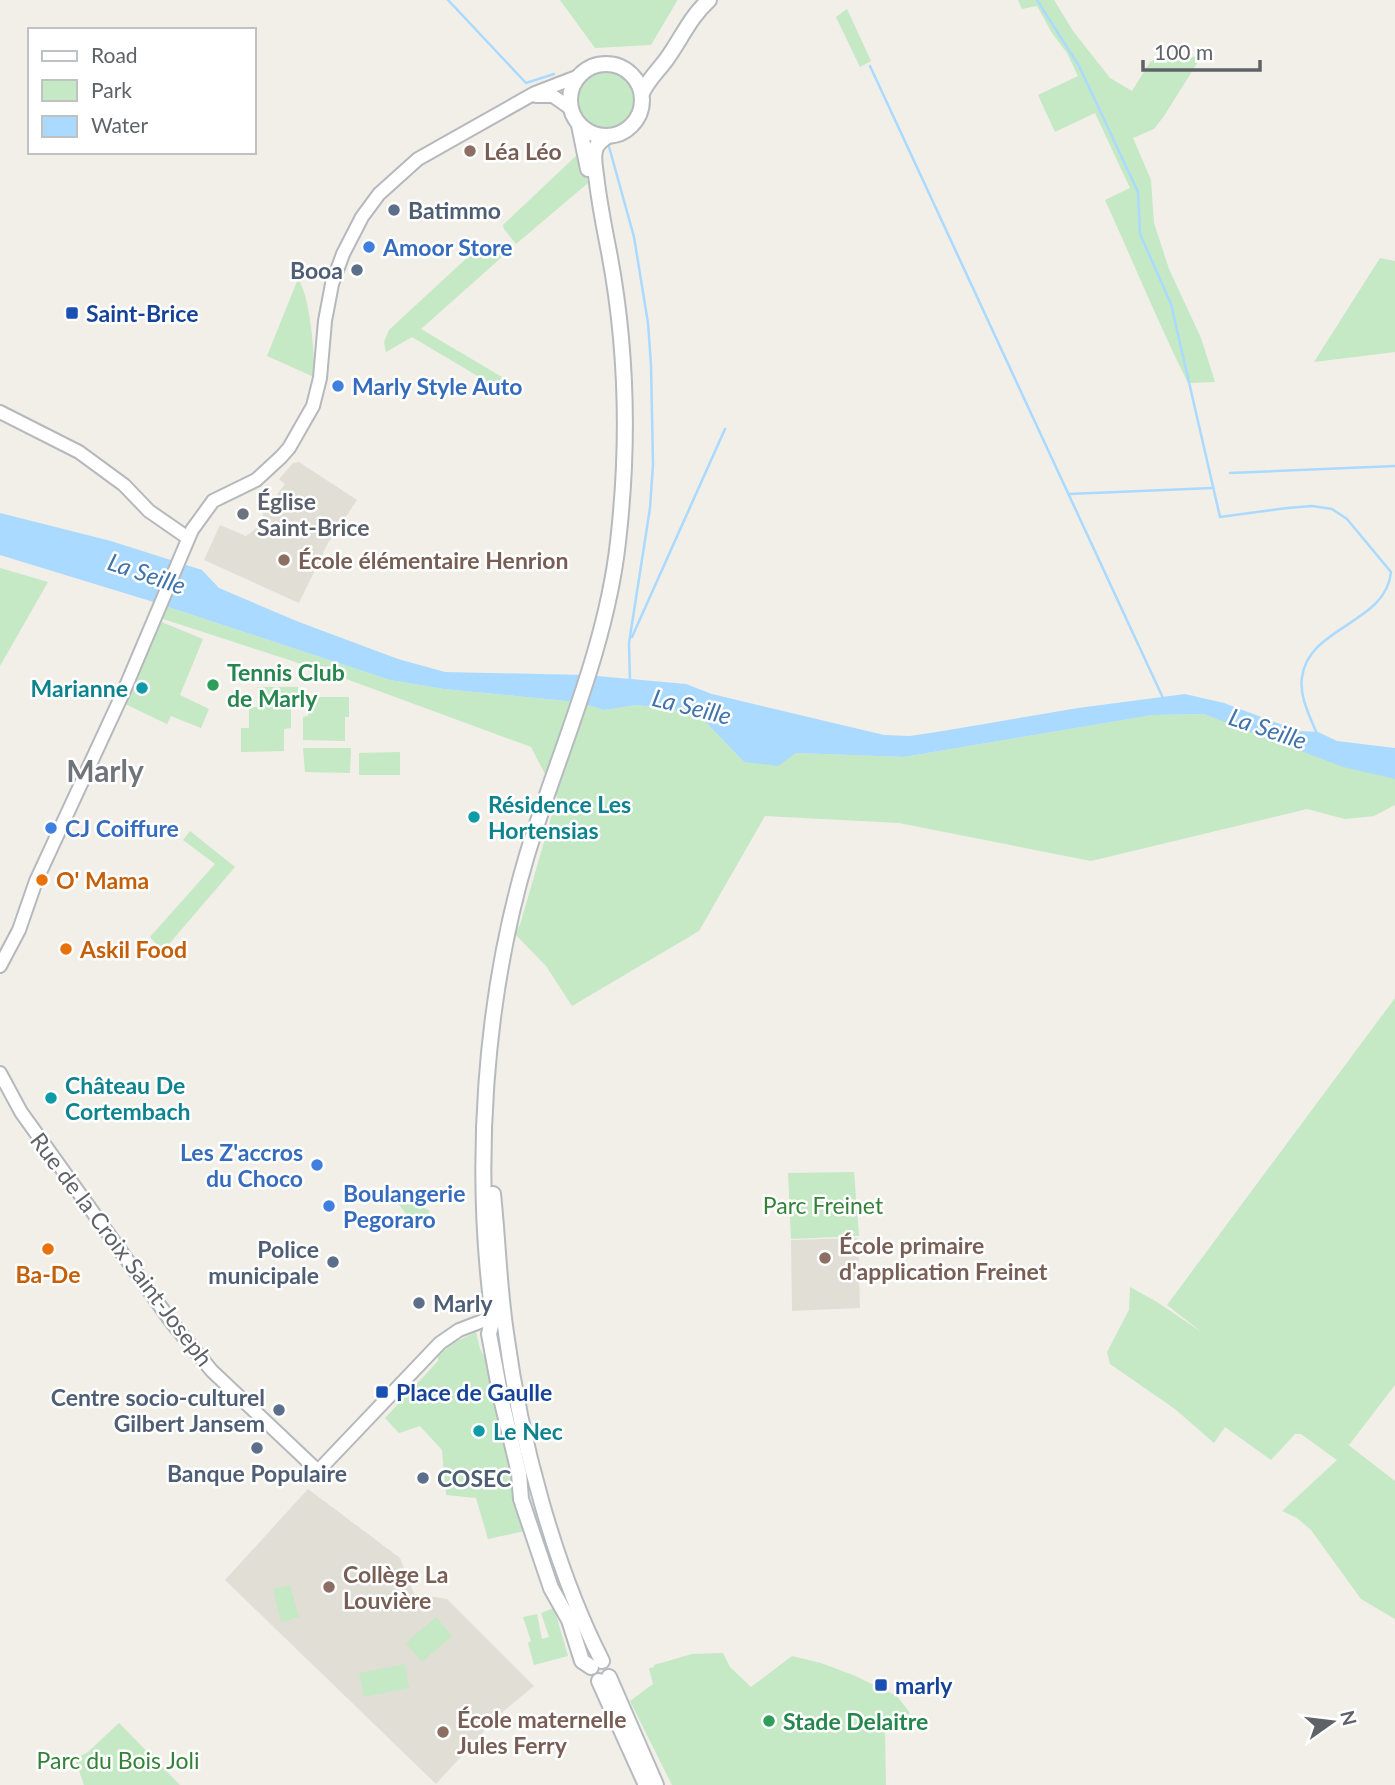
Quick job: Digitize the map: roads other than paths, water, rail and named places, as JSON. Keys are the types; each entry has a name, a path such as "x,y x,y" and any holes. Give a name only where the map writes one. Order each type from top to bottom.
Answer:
{"main road":[{"path":"579,125 594,135 606,137 619,134 633,125 641,112 642,93 669,56 691,18 709,0"},
{"path":"599,204 585,162 579,125 570,108 570,94 579,76 591,67 605,64 619,66 632,74 642,93"},
{"path":"632,74 657,70"},
{"path":"606,137 595,148 594,156 599,204 613,276 625,401"},
{"path":"613,276 625,318 628,372 623,480 615,566 604,621 538,820 514,908 491,1046 484,1189 498,1316 544,1508 597,1664 610,1666 604,1679 646,1785"},
{"path":"604,1679 656,1785"}],"street":[{"path":"0,966 19,930 36,881 122,693 188,538 213,501 256,480 281,457 305,420 319,389 325,321 335,275 362,217 379,194 418,159 535,93 579,76"},
{"path":"525,99 553,96 570,108"},
{"path":"0,412 79,452 124,485 149,511 188,538"},
{"name":"Rue de la Croix Saint-Joseph","path":"0,1073 21,1112 173,1325 212,1371 318,1471 440,1343 459,1330 498,1316"}],"water":[{"name":"La Seille","path":"0,513 111,541 202,570 219,588 299,622 398,659 445,672 586,675 686,684 712,694 884,735 910,736 1078,708 1185,694 1224,703 1299,731 1318,732 1337,741 1395,748 1395,779 1343,767 1204,714 1153,715 904,757 796,753 778,766 744,762 698,714 637,705 604,710 577,702 444,689 390,680 0,555"}],"waterway":[{"path":"448,0 526,83 554,74"},
{"name":"La Seille","path":"1037,0 1079,66 1138,192 1140,234 1171,304 1220,517 1312,506 1332,509 1347,519 1391,572 1386,589 1376,603 1318,646 1308,660 1301,684 1317,734"},
{"path":"870,66 1163,698"},
{"path":"608,143 634,237 648,323 651,365 653,464 650,508 629,643 630,682"},
{"path":"632,637 725,429"},
{"path":"1230,473 1395,466"},
{"path":"1069,494 1212,488"}],"place":[{"name":"Léa Léo","path":"470,151"},
{"name":"Batimmo","path":"394,210"},
{"name":"Amoor Store","path":"369,247"},
{"name":"Booa","path":"357,270"},
{"name":"Saint-Brice","path":"72,313"},
{"name":"Marly Style Auto","path":"338,386"},
{"name":"Église Saint-Brice","path":"243,514"},
{"name":"École élémentaire Henrion","path":"284,560"},
{"name":"Tennis Club de Marly","path":"213,685"},
{"name":"Marianne","path":"142,688"},
{"name":"Résidence Les Hortensias","path":"474,817"},
{"name":"CJ Coiffure","path":"51,828"},
{"name":"O' Mama","path":"42,880"},
{"name":"Askil Food","path":"66,949"},
{"name":"Château De Cortembach","path":"51,1098"},
{"name":"Les Z'accros du Choco","path":"317,1165"},
{"name":"Boulangerie Pegoraro","path":"329,1206"},
{"name":"Ba-De","path":"48,1249"},
{"name":"École primaire d'application Freinet","path":"825,1258"},
{"name":"Police municipale","path":"333,1262"},
{"name":"Marly","path":"419,1303"},
{"name":"Place de Gaulle","path":"382,1392"},
{"name":"Centre socio-culturel Gilbert Jansem","path":"279,1410"},
{"name":"Le Nec","path":"479,1431"},
{"name":"Banque Populaire","path":"257,1448"},
{"name":"COSEC","path":"423,1478"},
{"name":"Collège La Louvière","path":"329,1587"},
{"name":"marly","path":"881,1685"},
{"name":"Stade Delaitre","path":"769,1721"},
{"name":"École maternelle Jules Ferry","path":"443,1732"}],"district":[{"name":"Marly","path":"105,770"}],"park label":[{"name":"Parc Freinet","path":"823,1205"},
{"name":"Parc du Bois Joli","path":"118,1760"}]}
